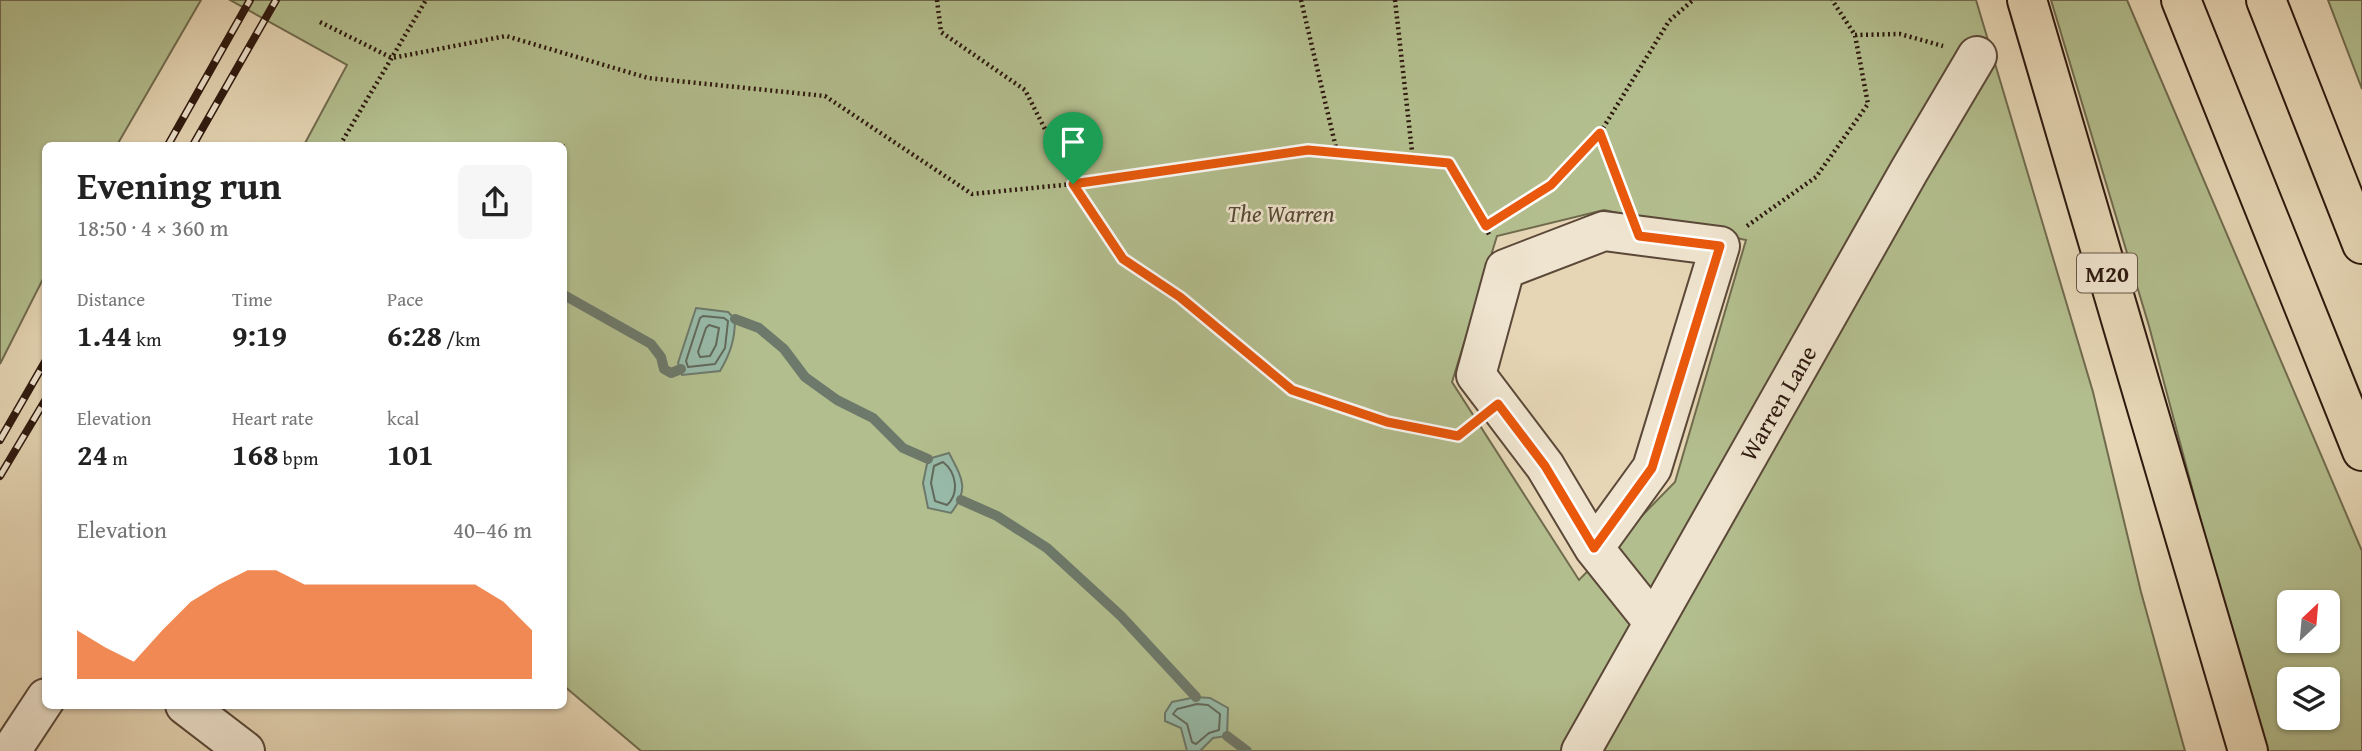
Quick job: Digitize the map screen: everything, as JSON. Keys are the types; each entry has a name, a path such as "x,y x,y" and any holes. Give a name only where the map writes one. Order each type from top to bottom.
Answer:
{"highway":[{"name":"M20","path":"2027,0 2248,751"},
{"path":"2180,0 2362,452"},
{"path":"2266,0 2362,244"}],"street":[{"name":"Warren Lane","path":"1580,751 1902,183 1977,56"},
{"path":"1594,548 1652,468 1720,246 1604,231 1505,269 1476,375 1545,466 1594,548 1653,622"},
{"path":"11,751 42,704"},
{"path":"191,709 245,751"}],"path":[{"path":"342,142 426,0"},
{"path":"937,0 942,32 1025,90 1073,184 1123,259 1180,297 1292,390 1387,422 1458,436 1498,404"},
{"path":"1301,0 1338,153"},
{"path":"1395,0 1413,160"},
{"path":"1486,226 1551,185 1600,133 1670,21 1693,0"},
{"path":"1720,246 1816,177 1868,104 1855,35 1832,0"},
{"path":"320,22 392,58 506,36 648,78 825,96 972,194 1073,184 1308,150 1449,163 1486,226 1505,269"},
{"path":"1855,35 1900,34 1977,56"},
{"path":"1600,133 1639,236"}],"green space":[{"path":"0,0 201,0 119,142 42,142 42,281 0,364"},
{"name":"The Warren","path":"230,0 1976,0 2093,392 2141,592 2185,751 641,751 567,689 567,142 306,142 347,65","holes":["1604,210 1746,240 1675,482 1579,580 1452,382 1497,236"]},
{"path":"2051,0 2127,0 2362,551 2362,751 2262,751 2149,326"},
{"path":"2328,0 2362,0 2362,89"}],"water":[{"path":"696,308 728,312 735,319 733,340 720,371 682,375 678,363"},
{"path":"949,453 962,483 961,497 951,513 928,508 923,483 928,459"},
{"path":"1196,697 1210,698 1228,708 1227,736 1213,738 1200,751 1187,751 1181,728 1165,721 1165,713 1172,702"}],"waterway":[{"path":"567,297 651,344 661,357 664,369 671,373 681,369"},
{"path":"735,319 759,328 784,349 805,377 837,400 873,418 903,448 928,459"},
{"path":"961,500 997,516 1047,548 1121,616 1196,697"},
{"path":"1227,736 1247,751"}],"railway":[{"path":"170,142 250,0"},
{"path":"195,142 276,0"},
{"path":"0,440 42,367"},
{"path":"0,476 42,406"}],"route":[{"path":"1600,133 1639,236 1720,246 1652,468 1594,548 1545,466 1498,404 1458,436 1387,422 1292,390 1180,297 1123,259 1073,184 1308,150 1449,163 1486,226 1551,185 1600,133"}]}
